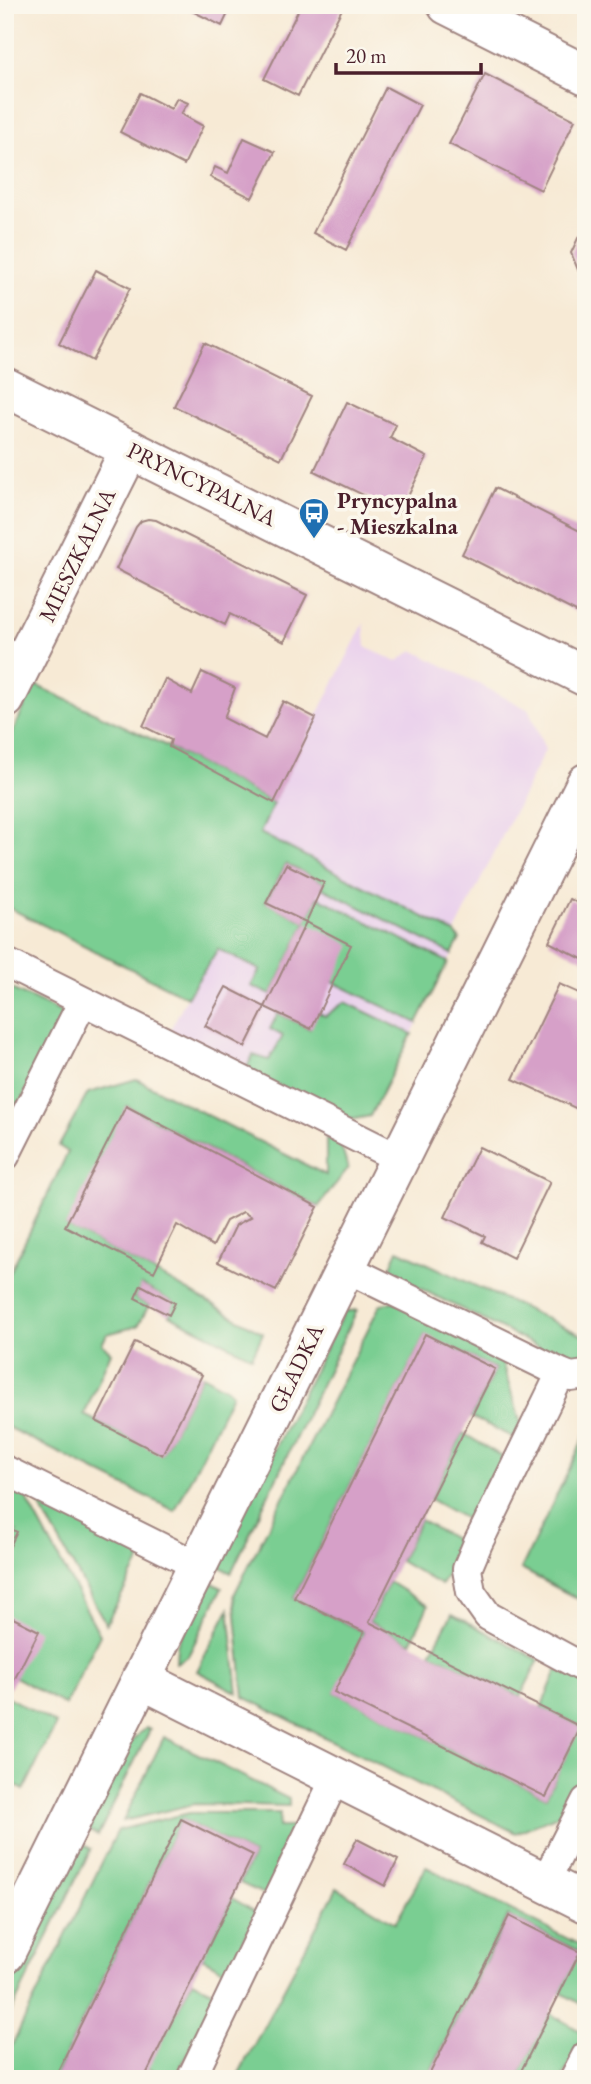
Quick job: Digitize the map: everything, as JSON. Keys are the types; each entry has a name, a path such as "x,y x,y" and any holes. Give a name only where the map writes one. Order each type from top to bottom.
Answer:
{"street":[{"path":"447,5 586,75"},
{"name":"PRYNCYPALNA","path":"5,387 586,677"},
{"name":"MIESZKALNA","path":"5,699 130,449"},
{"name":"GŁADKA","path":"5,1954 586,783"},
{"path":"141,1679 586,1903"}],"lane":[{"path":"5,962 400,1159"},
{"path":"5,1156 83,1001"},
{"path":"346,1268 573,1374 467,1569 471,1592 488,1615 586,1669"},
{"path":"5,1470 198,1566"},
{"path":"191,2079 336,1777"},
{"path":"545,1882 586,1801"},
{"path":"574,2079 586,2056"}],"shaded area":[{"path":"364,623 366,647 397,662 413,650 529,710 545,750 455,932 460,939 370,1116 345,1121 169,1032 259,832"}],"green space":[{"path":"35,685 169,747 274,803 260,833 455,933 460,939 452,954 322,888 324,883 286,864 266,902 305,922 318,897 448,962 417,1023 333,982 306,922 271,995 251,986 260,970 218,949 187,997 5,906 5,747"},
{"path":"5,986 63,1013 5,1135"},
{"path":"345,1002 412,1034 370,1116 345,1121 245,1071 253,1055 269,1060 283,1036 270,1029 278,1013 310,1029 318,1012 325,1016"},
{"path":"136,1079 326,1175 326,1138 340,1143 348,1168 318,1207 127,1106 66,1226 263,1333 252,1357 169,1315 174,1303 142,1285 135,1298 149,1305 138,1326 107,1334 102,1344 111,1352 84,1415 162,1454 202,1375 232,1394 175,1511 5,1426 5,1283 68,1152 59,1146 88,1093"},
{"path":"398,1250 586,1337 586,1352 564,1360 395,1276 391,1266"},
{"path":"394,1301 500,1356 521,1424 514,1438 471,1417 495,1369 425,1335 294,1598 364,1632 335,1692 546,1797 580,1727 541,1708 557,1670 586,1682 586,1774 569,1810 516,1833 244,1697 234,1595 380,1305"},
{"path":"357,1310 231,1573 216,1564 344,1312"},
{"path":"463,1433 504,1458 473,1523 430,1499"},
{"path":"586,1434 586,1603 521,1569"},
{"path":"5,1482 22,1490 100,1635 65,1705 15,1677 5,1614 5,1556 17,1532 5,1526"},
{"path":"34,1496 135,1546 142,1557 106,1624"},
{"path":"420,1520 463,1544 441,1585 400,1561"},
{"path":"208,1581 222,1588 188,1656 176,1663 177,1645"},
{"path":"389,1582 428,1606 411,1643 369,1622"},
{"path":"229,1609 238,1693 197,1671"},
{"path":"452,1614 539,1660 520,1697 431,1653"},
{"path":"6,1696 56,1724 24,1790 5,1779"},
{"path":"146,1728 150,1730 98,1835 84,1827 119,1759 137,1735"},
{"path":"164,1737 289,1799 289,1806 194,1804 123,1821"},
{"path":"189,1813 280,1813 279,1827 293,1827 295,1835 265,1895 240,1883 253,1855 181,1819 54,2079 5,2079 5,2059 118,1830"},
{"path":"78,1842 91,1849 5,2024 5,1991"},
{"path":"426,1867 586,1948 586,2007 560,1992 579,1951 508,1916 427,2079 236,2079 337,1888 395,1923"},
{"path":"232,1898 257,1913 228,1972 202,1958"},
{"path":"192,1981 217,1994 175,2079 169,2079 148,2068"},
{"path":"549,2013 585,2034 562,2079 517,2079"}],"building":[{"path":"180,5 232,5 222,26"},
{"path":"301,5 344,5 298,96 264,79"},
{"path":"485,74 575,120 541,190 449,144"},
{"path":"386,87 420,105 346,250 313,233"},
{"path":"140,93 171,109 177,98 188,103 181,114 203,126 184,165 120,132"},
{"path":"244,138 275,152 252,198 210,177 215,167 228,173"},
{"path":"579,236 586,237 586,289 571,253"},
{"path":"96,270 130,288 92,361 59,343"},
{"path":"205,343 312,396 281,459 174,406"},
{"path":"347,402 396,425 390,438 427,457 400,513 314,471"},
{"path":"495,488 586,534 586,617 462,554"},
{"path":"156,520 307,595 284,642 230,614 225,625 116,569 136,527 141,521"},
{"path":"202,672 235,688 224,718 265,739 283,701 316,718 274,803 169,747 171,740 143,726 165,679 192,694"},
{"path":"286,864 324,883 306,922 266,903"},
{"path":"570,899 586,907 586,961 549,942"},
{"path":"306,922 351,945 311,1029 265,1007"},
{"path":"559,984 586,996 586,1113 513,1079"},
{"path":"226,987 265,1007 245,1047 205,1026"},
{"path":"126,1106 318,1207 276,1291 218,1262 236,1225 251,1217 243,1212 226,1221 213,1246 177,1225 154,1272 65,1226"},
{"path":"479,1147 550,1182 513,1258 482,1242 485,1236 445,1217"},
{"path":"141,1285 175,1303 169,1315 135,1298"},
{"path":"425,1334 495,1369 369,1622 581,1727 546,1797 334,1692 364,1632 294,1598"},
{"path":"135,1342 202,1375 162,1455 96,1421"},
{"path":"5,1526 17,1532 5,1556"},
{"path":"5,1614 39,1631 5,1698"},
{"path":"181,1819 253,1855 144,2079 54,2079"},
{"path":"357,1839 398,1860 385,1886 344,1864"},
{"path":"509,1916 580,1952 517,2079 427,2079"}],"place":[{"name":"Pryncypalna - Mieszkalna","path":"314,540"}]}
